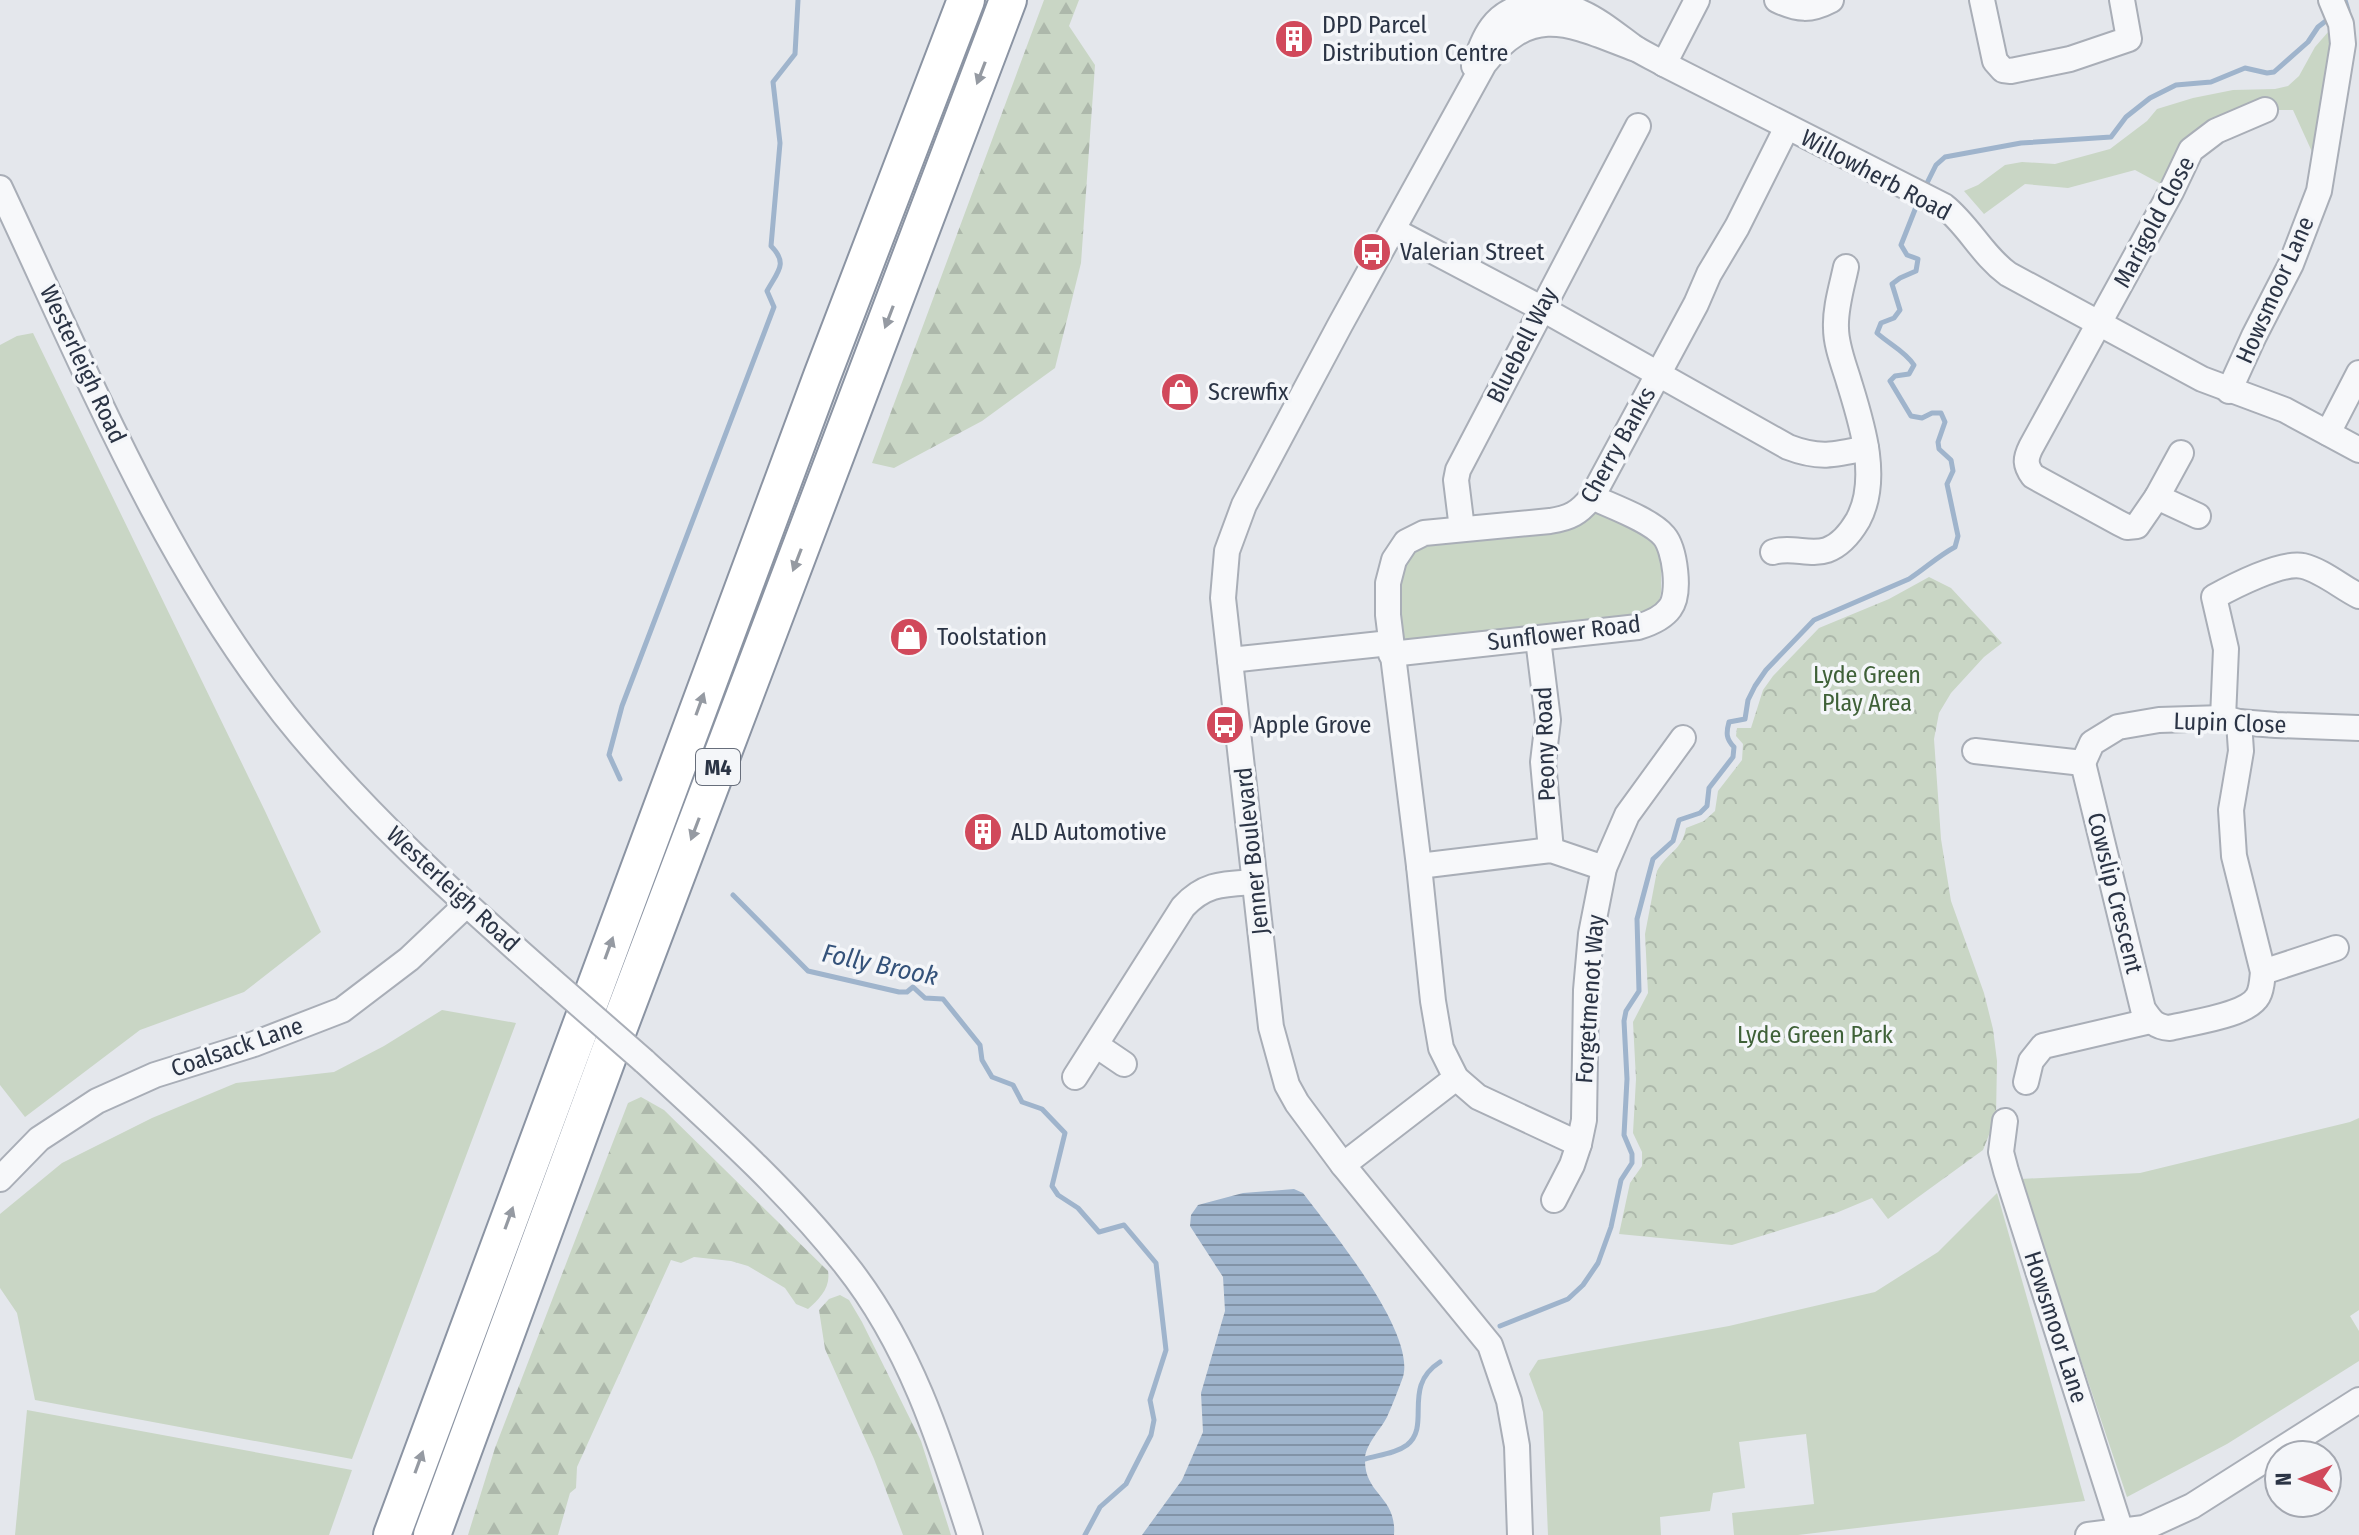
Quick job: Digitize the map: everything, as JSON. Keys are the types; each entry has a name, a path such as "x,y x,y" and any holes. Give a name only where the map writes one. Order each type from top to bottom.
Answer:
{"highway":[{"name":"M4","path":"392,1535 816,391 966,0"},
{"name":"M4","path":"432,1535 610,1051 1008,0"}],"street":[{"path":"1664,64 1697,0"},
{"path":"1777,0 1803,10 1831,0"},
{"path":"1982,0 1995,61 2003,70 2038,67 2129,39 2122,0"},
{"name":"Willowherb Road","path":"1540,9 1576,7 1589,13 1636,49 1944,206 1957,217 1991,261 2008,274 2229,391 2285,410 2359,450"},
{"name":"Jenner Boulevard","path":"1520,1535 1517,1446 1509,1401 1494,1355 1461,1307 1343,1165 1297,1103 1278,1060 1271,1027 1223,598 1227,551 1244,505 1462,102 1493,53 1540,9"},
{"name":"Howsmoor Lane","path":"2229,391 2291,264 2319,191 2343,44 2336,10"},
{"name":"Marigold Close","path":"2157,497 2137,526 2127,527 2033,476 2026,467 2026,457 2177,182 2191,150 2216,131 2265,110"},
{"name":"Bluebell Way","path":"1462,529 1456,480 1458,470 1638,126"},
{"name":"Cherry Banks","path":"1456,1078 1441,1048 1437,1032 1391,648 1388,583 1394,560 1406,542 1424,533 1568,519 1580,512 1592,497 1696,304 1787,127"},
{"name":"Westerleigh Road","path":"0,188 140,487 208,605 283,712 369,812 466,905 730,1140 846,1265 880,1315 923,1397 940,1438 970,1535"},
{"path":"1393,230 1541,308 1788,447 1808,454 1829,456 1866,448"},
{"path":"1773,552 1787,547 1816,552 1829,550 1852,531 1863,510 1868,484 1866,448 1840,356 1836,328 1846,267"},
{"path":"2328,433 2359,373"},
{"path":"2181,453 2157,497 2198,516"},
{"name":"Sunflower Road","path":"1391,648 1538,639 1638,627 1650,623 1670,608 1676,595 1672,552 1664,535 1592,497"},
{"path":"2026,1082 2031,1061 2043,1046 2150,1021 2157,1027 2170,1028 2247,1008 2257,998 2263,972 2234,856 2231,810 2241,751 2231,720 2226,649 2214,597 2237,584 2301,565 2359,596"},
{"name":"Peony Road","path":"1538,639 1548,720 1543,762 1551,850"},
{"path":"1230,660 1391,648"},
{"name":"Lupin Close","path":"2083,763 2092,743 2118,727 2159,720 2231,720 2359,728"},
{"name":"Forgetmenot Way","path":"1554,1200 1572,1165 1584,1120 1591,934 1604,868 1627,815 1683,738"},
{"path":"1975,751 2083,763"},
{"name":"Cowslip Crescent","path":"2083,763 2143,1009 2150,1021"},
{"path":"1419,866 1551,850 1604,868"},
{"path":"1075,1077 1183,907 1196,893 1207,888 1255,882"},
{"name":"Coalsack Lane","path":"0,1179 39,1139 97,1101 155,1075 254,1044 342,1010 409,959 466,905"},
{"path":"2263,972 2336,948"},
{"path":"1096,1045 1124,1064"},
{"path":"1343,1165 1456,1078 1478,1097 1579,1144"},
{"name":"Howsmoor Lane","path":"2005,1121 2001,1152 2006,1171 2121,1531"},
{"path":"2088,1535 2144,1528 2192,1506 2359,1400"}],"green space":[{"path":"1044,0 1079,0 1069,26 1095,65 1081,263 1055,368 982,421 894,468 872,463"},
{"path":"2336,23 2313,154 2293,110 2274,110 2192,139 2169,166 2161,184 2135,170 2068,188 2025,184 1984,214 1964,191 1978,185 2005,165 2022,162 2055,164 2110,149 2147,121 2157,109 2233,90 2288,86 2299,76 2315,47"},
{"path":"33,333 321,932 244,992 140,1030 25,1117 0,1085 0,345 17,336"},
{"path":"1600,506 1650,537 1659,552 1661,594 1656,605 1645,614 1400,643 1399,565 1415,547"},
{"name":"Lyde Green Park","path":"1929,577 1951,588 2002,643 1984,657 1951,693 1939,713 1934,739 1941,839 1951,901 1984,993 1997,1061 1996,1117 1983,1150 1888,1219 1872,1198 1836,1213 1732,1245 1619,1234 1630,1183 1642,1166 1642,1152 1633,1133 1636,1079 1633,1022 1648,993 1645,934 1657,871 1678,847 1686,828 1704,821 1715,811 1718,791 1742,760 1743,744 1736,736 1737,728 1751,728 1763,690 1773,676 1819,628 1889,599"},
{"path":"442,1010 516,1023 352,1459 35,1400 17,1313 0,1288 0,1214 62,1163 152,1118 236,1083 334,1072"},
{"path":"641,1097 664,1110 828,1271 826,1288 808,1309 796,1304 785,1288 748,1266 694,1257 681,1263 671,1260 577,1467 576,1488 570,1493 558,1535 468,1535 495,1448 628,1103"},
{"path":"2359,1118 2359,1310 2350,1316 2359,1331 2359,1361 2227,1444 2127,1497 2020,1179 2140,1173"},
{"path":"1997,1193 2085,1501 1798,1535 1734,1535 1732,1513 1814,1504 1806,1434 1739,1442 1745,1488 1713,1493 1710,1511 1660,1517 1661,1535 1548,1535 1543,1412 1529,1374 1538,1360 1729,1326 1875,1292 1938,1252"},
{"path":"840,1295 849,1300 862,1322 921,1441 951,1535 903,1535 874,1459 825,1349 819,1310 829,1299"},
{"path":"27,1410 352,1470 329,1535 15,1535"}],"water":[{"path":"1294,1189 1303,1193 1368,1282 1397,1334 1404,1358 1403,1377 1365,1459 1370,1481 1391,1512 1394,1535 1142,1535 1182,1480 1203,1432 1201,1393 1225,1311 1223,1277 1190,1226 1191,1215 1198,1205 1243,1193"}],"waterway":[{"name":"Folly Brook","path":"620,779 609,755 622,706 774,307 767,291 780,268 779,258 771,246 780,143 773,82 795,54 798,0"},
{"path":"2344,12 2348,10 2345,0"},
{"path":"1924,189 1936,165 1945,157 2021,143 2111,137 2126,117 2150,98 2176,85 2211,82 2245,68 2274,72 2331,17"},
{"path":"1500,1326 1568,1299 1583,1285 1598,1263 1611,1227 1621,1180 1632,1163 1632,1154 1624,1135 1627,1079 1624,1021 1626,1011 1639,991 1637,919 1653,859 1673,841 1679,820 1700,813 1707,806 1709,788 1733,757 1734,747 1727,736 1729,722 1745,719 1748,700 1766,670 1814,620 1909,579 1955,547 1958,536 1947,484 1953,471 1951,460 1939,449 1938,442 1945,422 1941,413 1922,418 1911,416 1890,381 1895,376 1909,374 1914,365 1877,333 1881,323 1894,318 1900,310 1892,284 1916,271 1918,259 1907,255 1901,245 1918,202"},
{"name":"Folly Brook","path":"733,895 808,971 899,992 907,992 913,987 925,998 943,999 980,1045 982,1060 992,1077 1013,1085 1022,1102 1042,1109 1065,1133 1052,1186 1058,1195 1078,1208 1099,1232 1124,1225 1156,1263 1166,1350 1150,1400 1154,1420 1151,1435 1126,1484 1100,1507 1085,1535"},
{"path":"1365,1459 1397,1450 1414,1437 1422,1383 1428,1372 1440,1362"}],"place":[{"name":"DPD Parcel Distribution Centre","path":"1294,39"},
{"name":"Valerian Street","path":"1372,252"},
{"name":"Screwfix","path":"1180,392"},
{"name":"Toolstation","path":"909,637"},
{"name":"Apple Grove","path":"1225,725"},
{"name":"ALD Automotive","path":"983,832"}],"park label":[{"name":"Lyde Green Play Area","path":"1867,689"}]}
